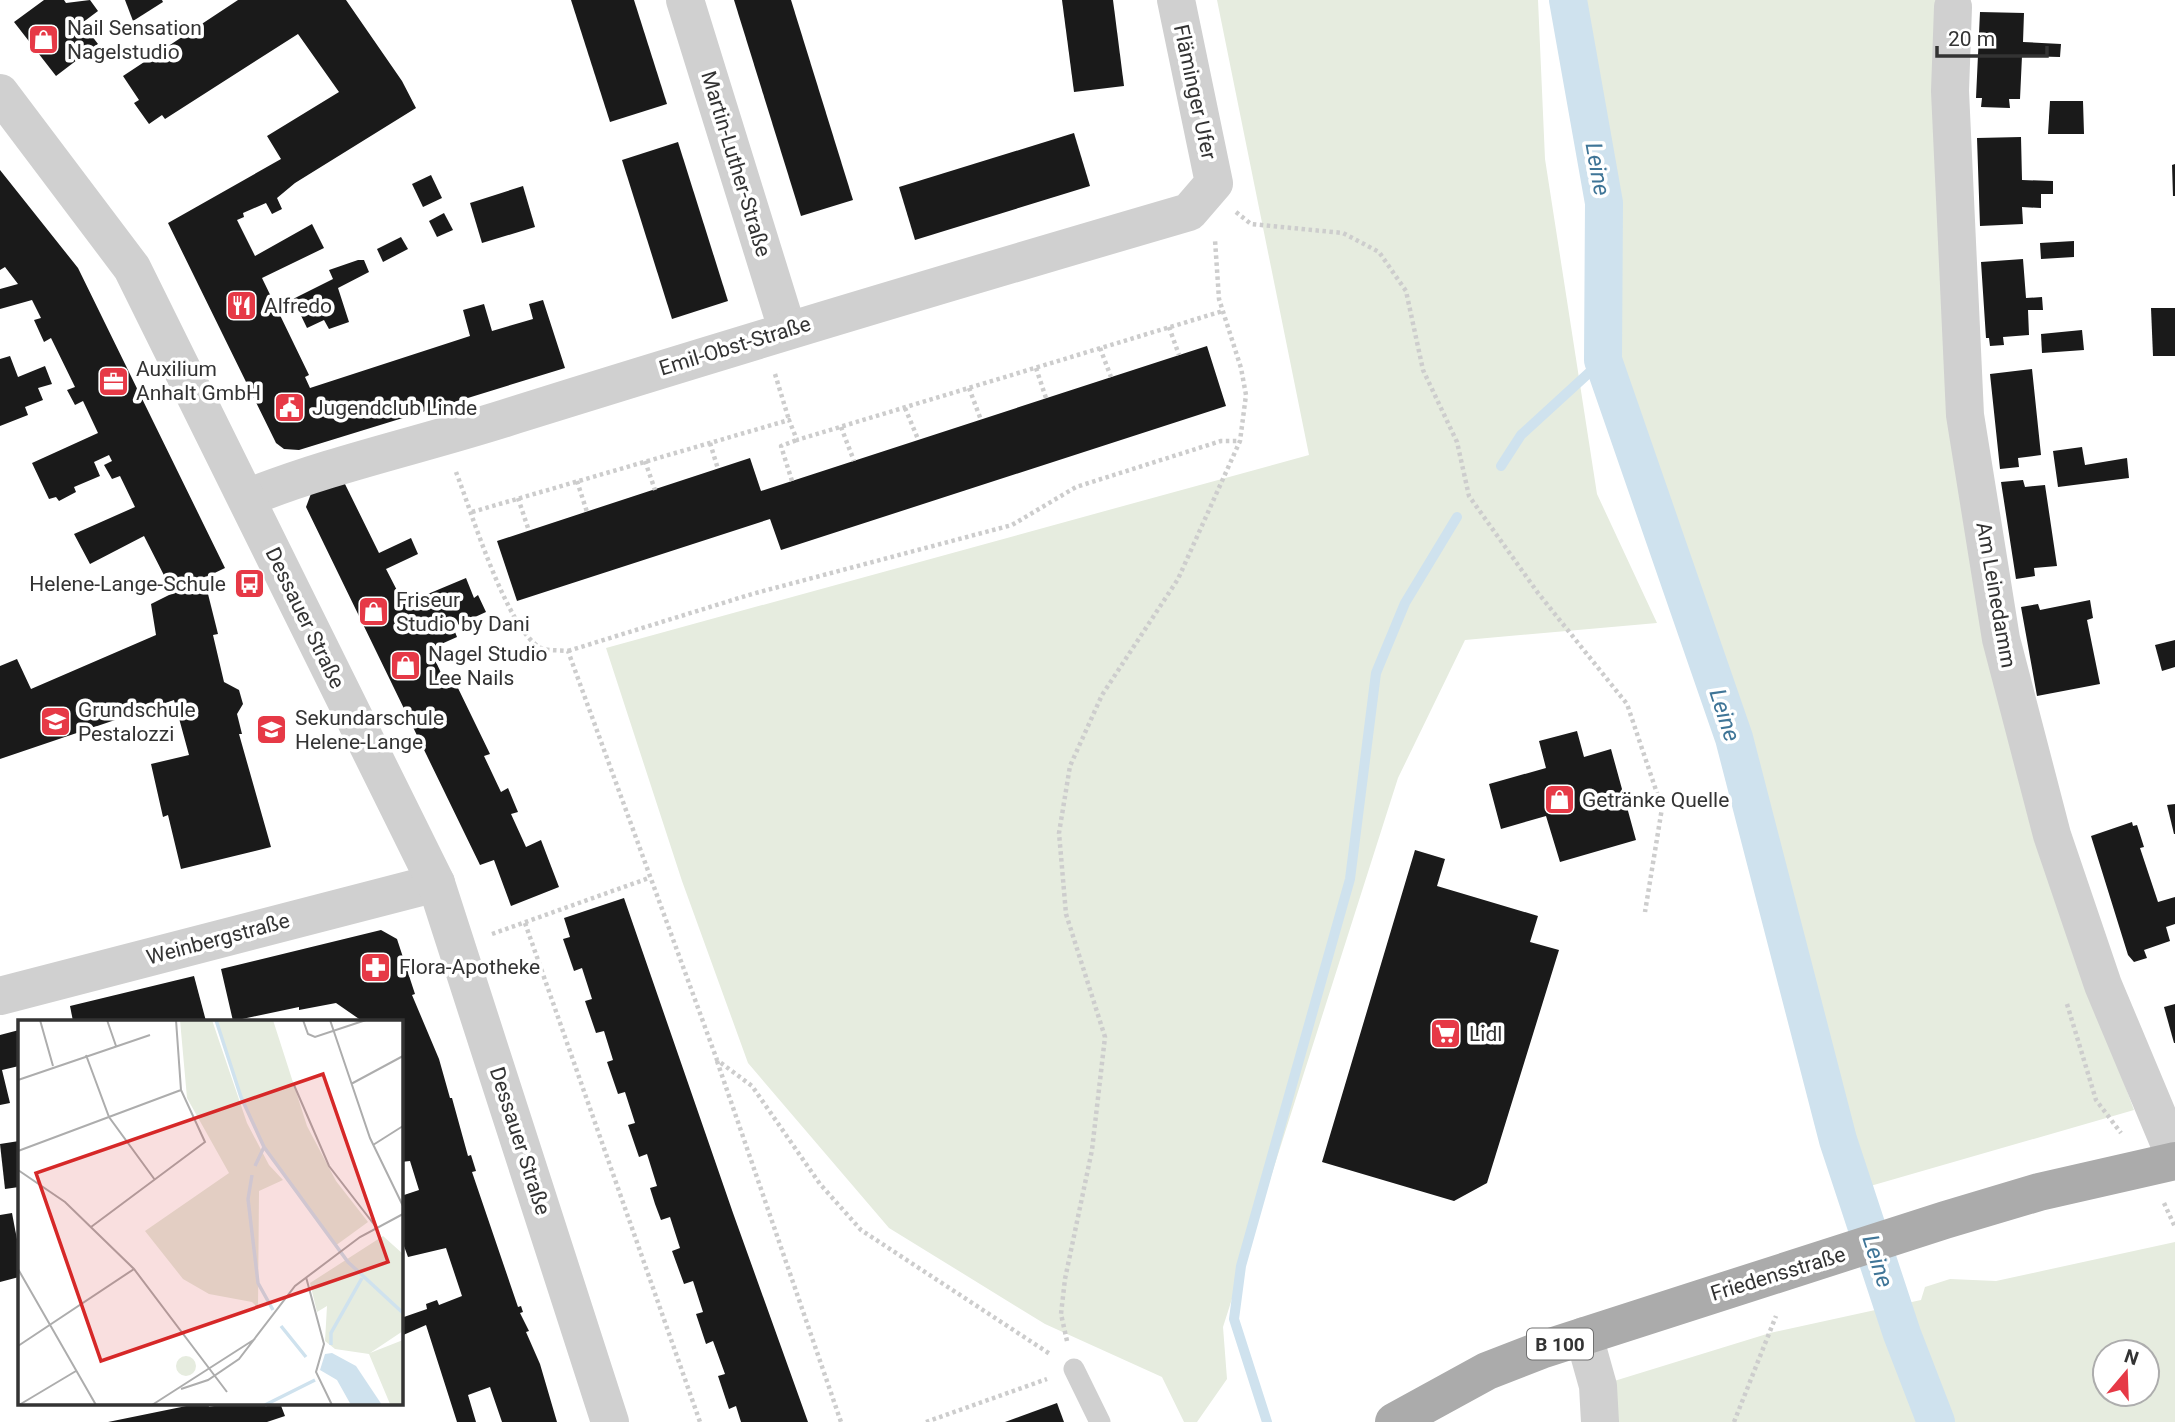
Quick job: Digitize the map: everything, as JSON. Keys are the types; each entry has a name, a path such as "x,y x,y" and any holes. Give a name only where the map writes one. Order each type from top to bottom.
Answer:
{"main road":[{"name":"Friedensstraße","path":"1394,1422 1486,1371 1584,1336 1945,1220 2039,1192 2175,1159"}],"street":[{"name":"Martin-Luther-Straße","path":"685,0 776,333"},
{"name":"Fläminger Ufer","path":"1176,0 1210,187"},
{"name":"Am Leinedamm","path":"1953,7 1950,91 1965,415 2001,639 2053,835 2094,960 2175,1159"},
{"name":"Dessauer Straße","path":"0,93 132,268 436,883 610,1422"},
{"name":"Emil-Obst-Straße","path":"247,498 309,473 442,438 776,333 1189,212 1210,187"},
{"name":"Weinbergstraße","path":"0,996 436,883"},
{"path":"1584,1336 1598,1386 1600,1422"}],"lane":[{"path":"1074,1370 1100,1422"}],"path":[{"path":"1074,1370 1061,1314 1065,1279 1092,1150 1105,1037 1066,914 1059,833 1070,766 1102,695 1178,579 1240,442 1246,395 1241,368 1223,311 1210,187"},
{"path":"1210,187 1251,223 1343,233 1379,252 1406,291 1423,370 1457,442 1469,496 1538,593 1626,704 1662,808 1646,912"},
{"path":"792,481 781,446 1223,311"},
{"path":"1170,327 1179,355"},
{"path":"776,333 789,419 797,440"},
{"path":"1100,348 1111,377"},
{"path":"1036,368 1046,398"},
{"path":"969,388 981,420"},
{"path":"905,408 918,439"},
{"path":"472,512 789,419"},
{"path":"842,427 854,461"},
{"path":"442,438 485,551 521,631 542,648 568,651 752,594 1012,525 1076,487 1221,441 1240,442"},
{"path":"710,443 718,469"},
{"path":"645,461 655,490"},
{"path":"577,481 587,512"},
{"path":"518,498 529,531"},
{"path":"568,651 717,1060 841,1422"},
{"path":"458,946 649,878"},
{"path":"525,923 700,1422"},
{"path":"717,1060 752,1086 820,1184 861,1230 1074,1370"},
{"path":"1734,1422 1793,1270"},
{"path":"926,1422 1074,1370"}],"shaded area":[{"path":"1217,0 1538,0 1545,159 1597,494 1657,623 1465,640 1398,778 1223,1327 1227,1379 1197,1422 1184,1422 1162,1377 1045,1324 889,1228 748,1063 682,881 606,648 1309,455"},
{"path":"1568,0 1942,0 1943,234 2058,903 2134,1110 1853,1191 1734,738 1603,360 1604,203"},
{"path":"2175,1242 2175,1422 1600,1422 1598,1386 1770,1333 1921,1300 1925,1287 1950,1279 1996,1281"}],"building":[{"path":"44,0 64,0 66,3 90,0 98,11 82,23 98,44 56,76 14,22"},
{"path":"125,0 162,0 163,2 133,21"},
{"path":"238,0 346,0 402,81 416,108 295,183 277,198 282,209 272,214 266,203 243,213 244,217 237,220 255,256 312,224 324,248 262,278 309,375 305,377 310,388 470,336 463,310 484,304 492,331 533,319 529,304 543,300 565,368 299,450 284,449 276,443 168,223 281,159 267,136 339,92 298,34 165,119 162,115 149,124 134,103 139,100 123,76"},
{"path":"571,0 634,0 667,104 610,122"},
{"path":"734,0 791,0 853,200 801,216"},
{"path":"1062,0 1113,0 1124,86 1074,92"},
{"path":"1980,12 2024,13 2023,42 2061,44 2060,57 2022,56 2020,99 2009,99 2010,108 1981,107 1982,98 1976,98"},
{"path":"2050,101 2083,101 2084,134 2048,134"},
{"path":"1074,133 1090,186 915,240 899,187"},
{"path":"2021,137 2022,180 2053,181 2053,194 2041,194 2041,208 2022,207 2023,224 1980,226 1977,138"},
{"path":"678,142 728,301 672,319 622,160"},
{"path":"2175,164 2175,196 2173,196 2172,165"},
{"path":"0,170 78,268 225,568 204,578 218,634 213,635 224,682 239,690 243,704 237,714 242,734 239,734 271,847 181,869 168,815 163,817 151,764 189,755 174,700 0,759 0,666 17,659 31,689 156,635 151,604 173,593 144,536 90,564 74,534 135,507 120,476 112,479 104,465 112,461 109,455 94,462 100,476 74,487 76,492 59,501 56,497 49,499 32,463 98,433 83,401 75,405 67,390 75,387 51,338 44,342 34,320 41,318 32,300 0,309 0,289 18,284 5,267 0,270"},
{"path":"431,175 442,198 423,207 412,184"},
{"path":"523,186 535,227 482,243 470,203"},
{"path":"444,213 453,230 437,237 429,221"},
{"path":"401,237 408,249 383,262 377,249"},
{"path":"2074,241 2074,257 2041,259 2040,243"},
{"path":"2023,259 2026,298 2042,297 2043,310 2028,310 2029,335 2003,337 2004,345 1990,346 1989,338 1986,338 1981,262"},
{"path":"364,260 369,272 338,288 349,322 329,329 324,320 307,328 293,299 333,279 329,270"},
{"path":"2151,308 2175,308 2175,356 2153,356"},
{"path":"2082,330 2084,350 2042,353 2041,334"},
{"path":"1207,346 1226,406 781,550 770,519 517,601 497,541 750,458 761,491"},
{"path":"10,356 18,377 45,366 52,384 38,388 43,400 25,407 28,415 0,426 0,359"},
{"path":"2032,369 2041,455 2018,458 2019,467 2000,469 1990,374"},
{"path":"2082,447 2085,465 2127,458 2129,478 2058,487 2053,451"},
{"path":"2023,480 2025,487 2045,485 2057,566 2034,568 2035,576 2016,579 2001,482"},
{"path":"344,482 379,553 411,538 418,554 386,569 404,604 466,578 474,598 478,595 486,612 453,627 457,637 430,649 448,688 457,686 490,754 484,756 501,792 508,788 518,812 511,814 526,847 541,840 559,887 511,906 494,860 480,865 306,507 312,491"},
{"path":"2090,600 2093,618 2087,620 2100,684 2037,696 2021,607 2038,604 2040,610"},
{"path":"2175,640 2175,667 2162,671 2155,645"},
{"name":"Getränke Quelle","path":"1577,731 1584,757 1611,749 1636,840 1560,862 1546,816 1501,829 1489,784 1546,768 1539,741"},
{"path":"2175,804 2175,834 2174,834 2167,805"},
{"path":"2132,822 2133,826 2137,825 2144,847 2140,848 2158,902 2175,897 2175,924 2166,927 2170,941 2144,950 2147,958 2134,962 2128,955 2091,836"},
{"name":"Lidl","path":"1415,850 1445,859 1437,886 1538,916 1530,942 1559,950 1487,1183 1454,1201 1322,1162"},
{"path":"624,898 808,1422 741,1422 736,1406 729,1409 718,1376 725,1374 713,1341 706,1344 696,1314 703,1312 693,1281 684,1284 672,1251 680,1248 670,1217 661,1220 655,1204 650,1188 657,1186 647,1154 639,1157 628,1125 635,1123 625,1092 618,1094 607,1062 613,1060 604,1031 596,1033 585,1001 592,999 582,968 574,971 563,939 570,937 564,918"},
{"path":"381,930 397,939 415,994 412,995 439,1059 468,1156 471,1155 476,1171 472,1172 518,1307 521,1306 523,1312 520,1313 529,1331 526,1332 540,1364 557,1422 502,1422 490,1387 468,1395 476,1422 457,1422 426,1325 402,1336 402,1318 427,1309 426,1304 437,1300 439,1305 462,1296 446,1248 408,1257 402,1241 402,1196 419,1190 410,1161 402,1162 402,1020 361,1020 336,1003 233,1020 221,969"},
{"path":"194,976 206,1020 73,1020 70,1006"},
{"path":"2175,1004 2175,1043 2174,1043 2164,1007"},
{"path":"18,1030 18,1066 2,1070 10,1103 0,1105 0,1035"},
{"path":"18,1141 18,1187 5,1189 0,1144"},
{"path":"12,1213 18,1245 18,1277 0,1282 0,1215"},
{"path":"1057,1403 1064,1422 1005,1422"},
{"path":"196,1404 208,1404 209,1407 224,1404 280,1404 285,1416 267,1422 108,1422"}],"waterway":[{"name":"Leine","path":"1568,0 1604,203 1603,360 1734,738 1838,1140 1902,1334 1936,1422"},
{"path":"1501,466 1521,435 1603,360"},
{"path":"1267,1422 1234,1319 1241,1266 1350,879 1376,673 1405,603 1457,517"}],"place":[{"name":"Nail Sensation Nagelstudio","path":"44,40"},
{"name":"Alfredo","path":"241,306"},
{"name":"Auxilium Anhalt GmbH","path":"113,381"},
{"name":"Jugendclub Linde","path":"289,408"},
{"name":"Helene-Lange-Schule","path":"249,584"},
{"name":"Friseur Studio by Dani","path":"373,612"},
{"name":"Nagel Studio Lee Nails","path":"405,666"},
{"name":"Grundschule Pestalozzi","path":"55,722"},
{"name":"Sekundarschule Helene-Lange","path":"272,730"},
{"name":"Getränke Quelle","path":"1559,800"},
{"name":"Flora-Apotheke","path":"376,967"},
{"name":"Lidl","path":"1446,1034"}]}
